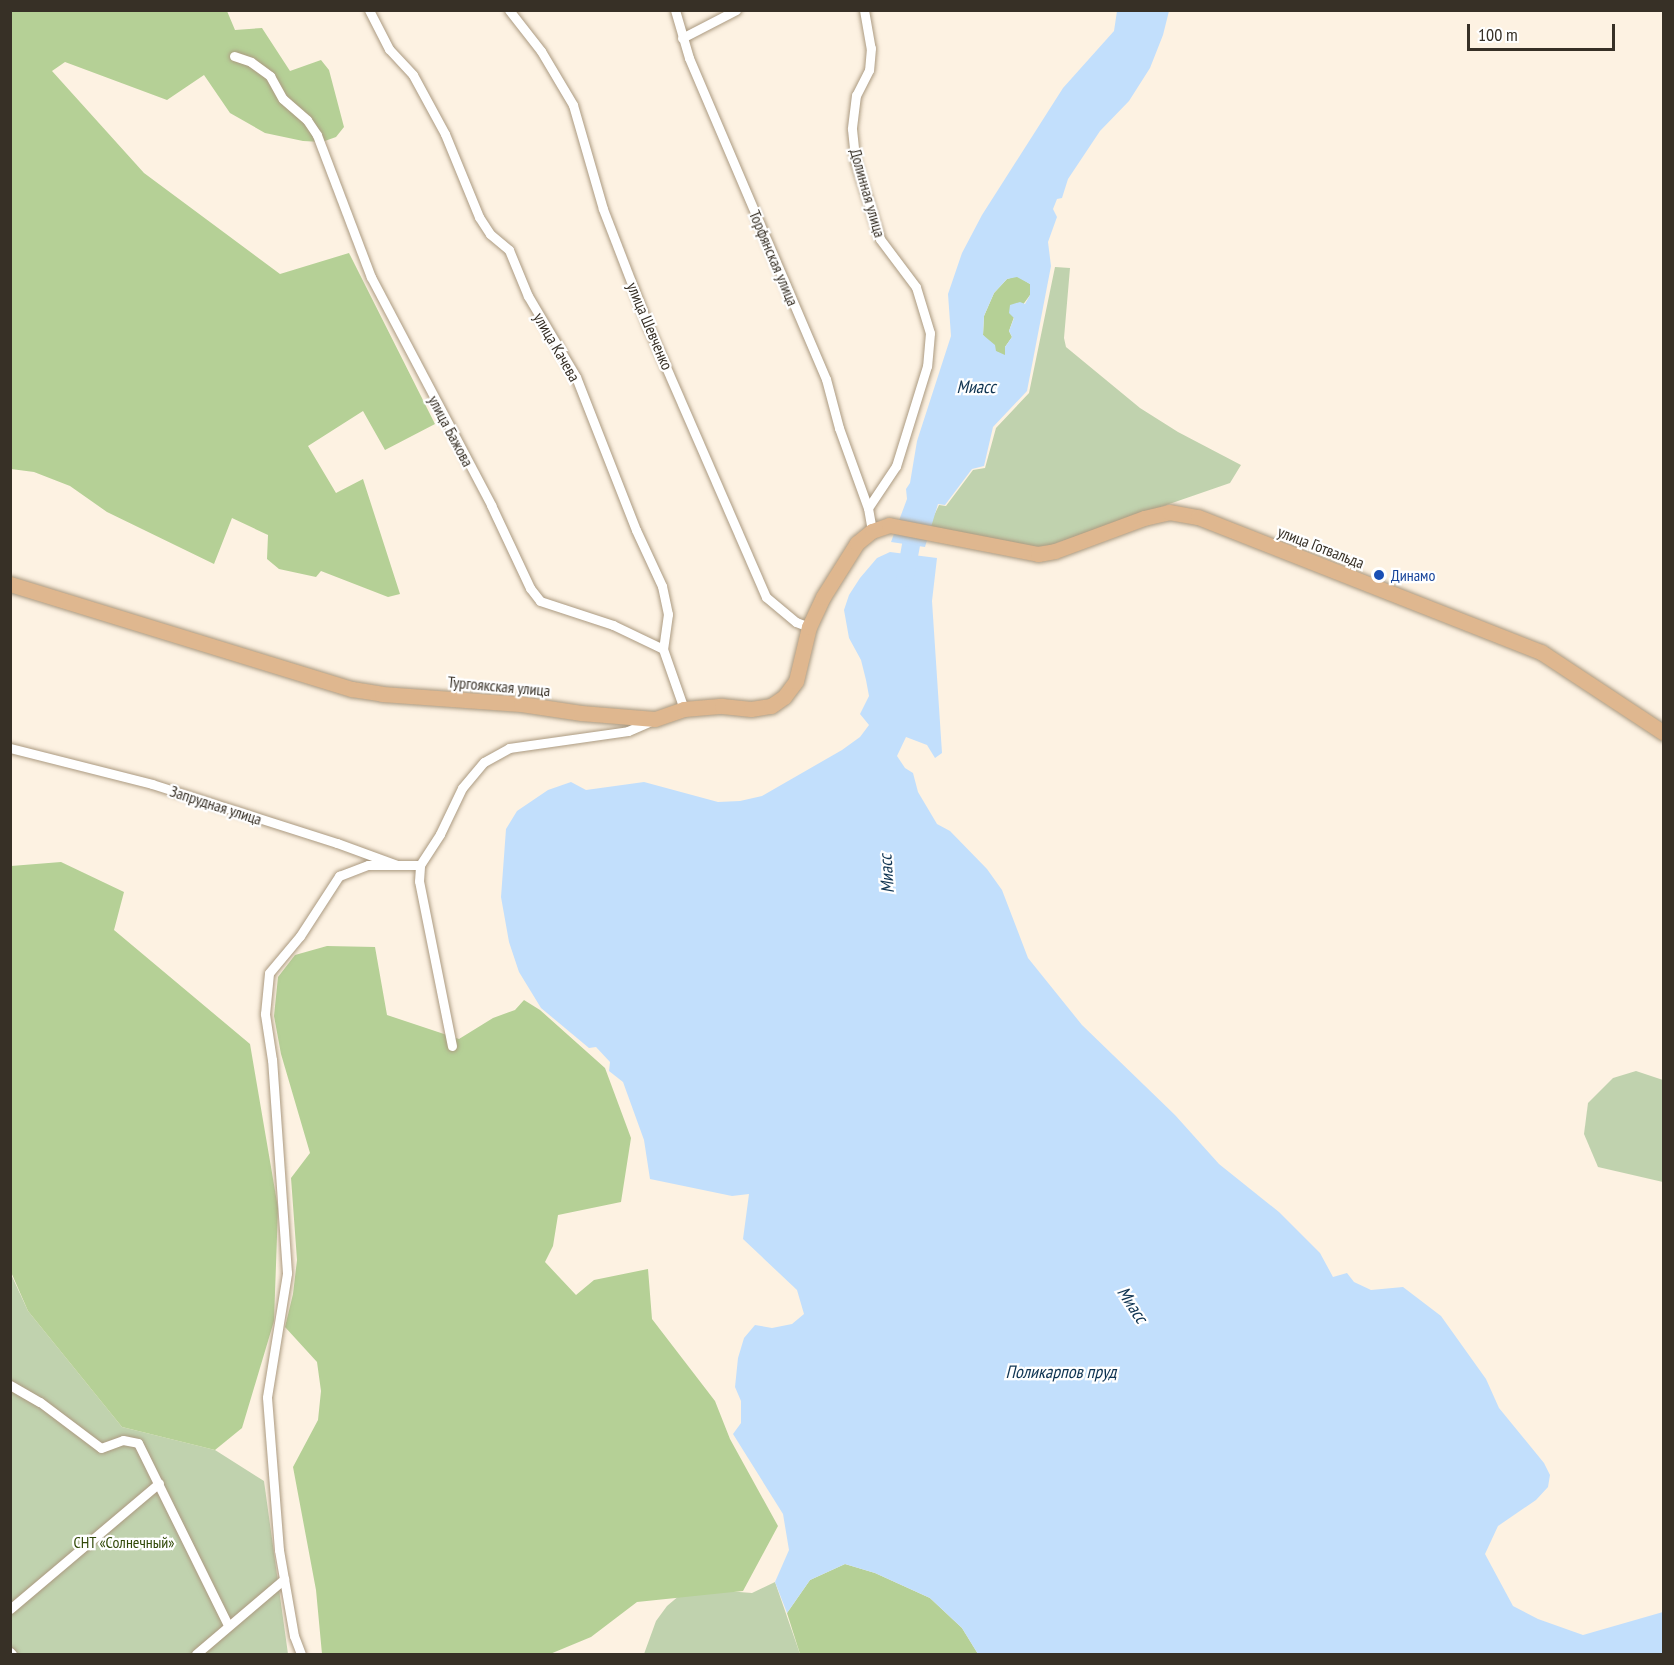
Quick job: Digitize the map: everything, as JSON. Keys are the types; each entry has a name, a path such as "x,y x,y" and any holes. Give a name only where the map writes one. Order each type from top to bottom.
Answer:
{"main road":[{"name":"улица Готвальда","path":"889,525 1038,554 1055,551 1169,512 1198,518 1541,652 1664,733"},
{"name":"Тургоякская улица","path":"10,584 352,688 382,694 521,704 581,713 656,719 684,709 722,706 751,709 771,706 784,697 795,681 809,627 839,569 857,543 872,531 889,525"}],"street":[{"name":"улица Качева","path":"369,10 389,49 413,75 445,134 478,217 490,234 509,250 528,296 576,377 636,530 662,586 669,614 663,649 684,709"},
{"name":"улица Шевченко","path":"509,10 541,51 573,105 603,209 649,328 766,597 796,622 809,627"},
{"name":"Торфянская улица","path":"675,10 682,38 826,379 839,428 868,508"},
{"path":"682,38 736,10"},
{"name":"Долинная улица","path":"864,10 871,48 869,70 856,96 852,129 855,160 880,239 916,287 930,333 927,366 896,466 868,508"},
{"name":"улица Бажова","path":"234,56 251,62 270,76 282,99 307,120 317,135 371,277 491,505 530,588 540,601 613,625 663,649"},
{"path":"868,508 872,531"},
{"path":"452,1046 419,882 420,864 440,834 462,788 484,762 509,748 628,731 656,719"},
{"name":"Запрудная улица","path":"10,748 152,784 337,843 397,865 420,864"},
{"path":"301,1654 294,1636 284,1579 272,1478 267,1396 287,1273 273,1072 265,1014 269,973 300,936 339,876 368,865 397,865"},
{"path":"10,1385 40,1402 101,1448 123,1440 138,1443 228,1625"},
{"path":"10,1609 159,1484"},
{"path":"196,1654 284,1579"}],"green space":[{"path":"10,11 227,11 235,30 262,28 290,71 321,60 329,70 344,127 336,137 322,142 303,141 265,133 230,113 204,75 167,100 65,62 52,71 144,173 280,274 349,253 435,424 385,450 363,411 308,446 336,493 363,479 400,594 388,597 321,571 316,577 279,569 267,559 268,535 232,518 214,564 107,512 70,486 34,472 11,469"},
{"path":"1055,267 1070,268 1064,338 1066,347 1140,408 1178,432 1241,465 1230,483 1039,549 929,526 939,505 946,506 973,470 985,468 996,428 1029,393"},
{"path":"1017,276 1030,284 1030,295 1014,317 1009,331 1012,337 1005,347 1005,356 995,351 983,335 984,316 994,293 1007,279"},
{"path":"61,862 124,892 114,930 250,1044 278,1208 274,1321 242,1428 215,1450 122,1427 28,1311 11,1272 11,866"},
{"path":"327,946 375,947 387,1015 459,1039 493,1018 515,1010 524,1000 540,1010 605,1068 631,1138 621,1202 558,1215 553,1246 545,1262 576,1295 594,1280 648,1269 652,1319 715,1401 730,1439 778,1526 743,1591 637,1602 591,1637 550,1654 322,1654 316,1590 293,1467 318,1420 321,1391 317,1362 285,1327 293,1294 297,1260 291,1178 310,1153 281,1054 274,1016 278,977 295,955"},
{"path":"1636,1071 1663,1080 1663,1182 1598,1167 1584,1134 1588,1103 1613,1078"},
{"name":"СНТ «Солнечный»","path":"10,1272 28,1311 122,1427 215,1450 264,1481 288,1654 11,1654"},
{"path":"845,1564 875,1573 930,1598 962,1628 978,1654 800,1654 787,1613 810,1580"},
{"path":"775,1582 800,1654 644,1654 656,1621 667,1606 680,1595 714,1590 752,1593"}],"water":[{"name":"Миасс","path":"1117,11 1169,11 1163,35 1150,68 1129,101 1100,131 1068,179 1062,198 1057,199 1053,209 1057,217 1048,242 1051,266 1027,391 993,427 984,466 972,469 945,505 938,504 925,547 891,542 907,499 906,489 910,483 917,441 951,336 948,294 962,253 982,215 1063,88 1114,31","holes":["1017,277 1030,284 1030,295 1025,304 1020,302 1010,305 1009,313 1014,318 1009,331 1012,337 1005,347 1005,355 996,351 995,345 983,335 984,316 994,293 1007,279"]},
{"name":"Поликарпов пруд","path":"890,552 937,558 932,601 942,753 935,758 927,745 906,737 897,756 905,768 913,773 918,792 937,824 950,831 987,869 1002,890 1028,958 1082,1025 1175,1115 1219,1164 1279,1212 1320,1253 1333,1277 1347,1273 1354,1282 1371,1290 1403,1287 1441,1316 1486,1379 1499,1408 1544,1463 1550,1475 1548,1487 1536,1500 1498,1526 1485,1554 1513,1606 1538,1619 1583,1635 1663,1612 1663,1654 978,1654 962,1628 930,1598 875,1573 845,1564 810,1580 787,1613 775,1582 789,1550 783,1514 733,1434 741,1423 741,1401 735,1387 738,1358 744,1338 755,1325 772,1328 792,1324 804,1314 797,1290 743,1239 749,1194 732,1196 650,1179 644,1140 623,1082 609,1071 610,1062 596,1047 589,1048 541,1008 519,972 509,942 501,897 506,829 517,811 548,790 571,782 586,790 644,782 718,802 740,801 762,796 842,750 860,737 869,725 860,714 869,696 866,680 861,660 849,638 844,610 849,595 860,578 877,558"}],"waterway":[{"name":"Миасс","path":"905,578 915,523"}],"place":[{"name":"Динамо","path":"1379,575"}]}
